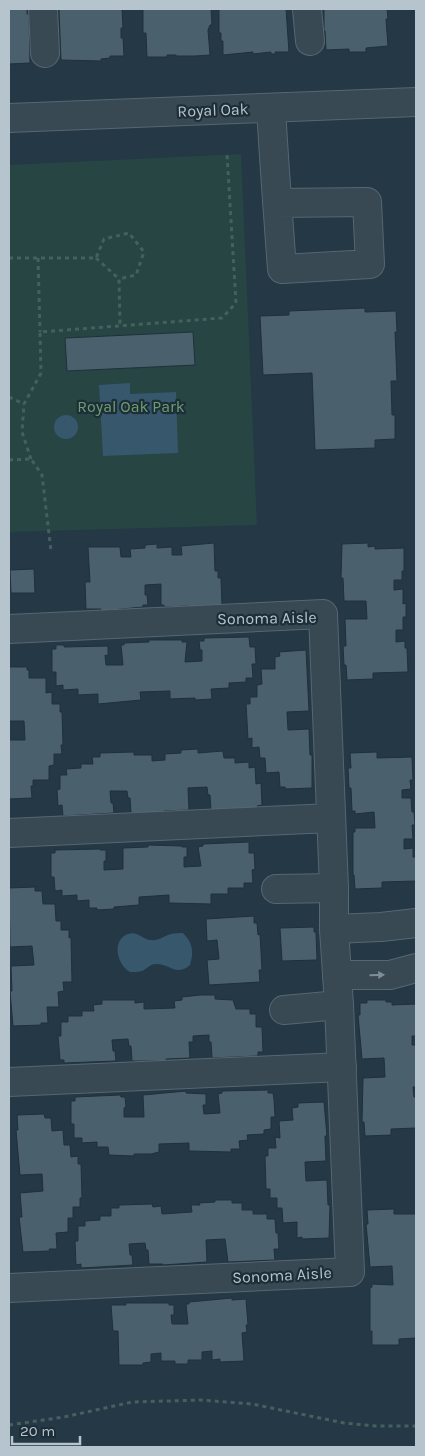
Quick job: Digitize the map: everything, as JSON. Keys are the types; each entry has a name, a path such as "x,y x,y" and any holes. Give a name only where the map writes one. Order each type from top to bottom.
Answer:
{"street":[{"path":"43,9 45,53"},
{"path":"307,9 310,41"},
{"name":"Royal Oak","path":"9,118 416,102"},
{"path":"270,108 277,203"},
{"name":"Sonoma Aisle","path":"9,629 323,614 334,929 342,1067 350,1272 9,1288"},
{"path":"9,833 331,818"},
{"path":"276,889 334,888"},
{"path":"334,929 416,923"},
{"path":"381,927 390,938 416,937"},
{"path":"337,975 390,975 416,968"},
{"path":"284,1010 339,1005"},
{"path":"9,1082 342,1067"}],"path":[{"path":"40,332 222,318 236,303 227,154"},
{"path":"96,258 104,239 129,233 144,252 136,275 119,279"},
{"path":"9,258 96,258 119,279 120,326"},
{"path":"38,258 41,373 24,404 22,432 31,459 42,475 51,551"},
{"path":"9,397 24,404"},
{"path":"9,460 31,459"},
{"path":"9,1425 64,1418 132,1402 201,1400 252,1404 344,1423 376,1426 416,1426"}],"green space":[{"name":"Royal Oak Park","path":"241,154 257,525 9,532 9,165"}],"water":[{"path":"130,383 130,394 176,392 178,453 103,456 99,385"},
{"path":"66,415 75,418 78,427 75,436 66,439 57,436 54,427 57,418"},
{"path":"183,933 191,944 192,956 190,965 181,970 156,964 142,971 130,972 125,969 119,958 119,941 128,934 137,934 153,940 171,934"}],"building":[{"path":"9,9 27,9 27,14 29,14 30,63 9,64"},
{"path":"59,9 122,9 123,28 121,28 121,38 123,38 124,56 110,56 110,58 101,59 101,61 61,60"},
{"path":"143,9 211,9 212,25 210,25 208,30 210,55 147,57 146,33 143,33"},
{"path":"219,9 286,9 289,52 253,54 253,52 223,55 223,41 221,41 221,33 219,33"},
{"path":"324,9 387,9 388,46 366,48 366,52 349,52 349,49 326,50"},
{"path":"365,308 365,312 396,311 397,381 391,381 392,415 395,415 395,439 375,440 375,448 315,450 312,373 263,375 260,316 289,315 289,311"},
{"path":"193,332 195,365 67,371 65,338"},
{"path":"214,543 215,571 218,571 218,578 221,578 222,605 189,608 189,606 164,607 164,605 161,605 161,584 145,585 148,605 143,605 143,607 101,611 101,609 86,609 85,582 90,582 88,547 120,547 121,557 131,557 130,549 145,548 145,545 157,544 157,548 172,547 172,555 182,555 181,546"},
{"path":"368,543 368,547 375,546 375,549 404,548 402,580 394,580 394,590 403,589 403,604 406,603 406,617 403,617 403,630 396,630 396,642 405,641 408,672 373,673 373,679 347,680 343,646 346,646 345,619 367,619 366,601 344,601 343,578 341,578 342,544"},
{"path":"34,569 35,593 11,593 10,570"},
{"path":"249,637 250,647 255,647 256,664 252,664 253,678 246,678 246,682 229,683 229,688 211,689 212,699 170,699 170,691 140,692 141,700 98,704 98,694 78,695 78,689 63,690 63,685 56,686 56,672 52,672 52,649 56,649 56,645 64,645 64,647 108,646 108,656 105,655 106,665 123,665 121,645 124,645 124,643 149,642 149,640 182,640 182,642 187,642 185,662 202,661 202,650 200,650 199,641 204,641 204,638"},
{"path":"306,650 309,711 287,712 288,730 309,729 310,755 312,755 312,788 286,789 285,787 280,787 279,772 266,773 265,758 260,758 259,747 252,748 252,738 248,739 246,704 250,704 250,697 257,697 257,685 262,684 261,669 275,669 275,657 280,656 279,652"},
{"path":"9,667 27,667 29,678 46,678 46,693 52,692 52,704 60,704 60,712 62,712 62,754 54,754 54,765 49,766 49,780 33,780 33,786 31,786 32,798 9,799 9,740 25,740 24,721 9,721"},
{"path":"198,749 198,753 223,751 224,758 235,758 235,763 249,762 249,768 255,767 256,784 261,783 262,805 257,806 257,808 211,811 210,795 208,795 207,787 188,788 189,810 164,811 164,813 131,813 130,798 128,798 127,791 110,791 114,813 63,816 62,805 58,806 57,790 60,789 60,775 67,775 66,769 81,768 81,764 93,764 92,757 100,757 100,753 134,752 134,755 152,755 152,761 165,760 165,754 181,753 181,750"},
{"path":"377,752 377,758 412,757 413,780 410,780 411,789 402,790 402,798 411,798 412,812 414,812 415,825 412,825 413,839 404,839 404,849 413,848 413,857 416,857 416,881 382,882 382,888 355,889 353,875 353,832 355,832 355,828 375,828 374,812 355,814 355,811 352,811 348,768 351,768 350,753"},
{"path":"249,842 249,853 254,853 255,869 252,870 253,883 244,883 244,888 228,888 228,894 211,894 211,904 169,903 169,895 139,897 139,905 97,910 97,908 89,908 89,900 77,901 77,895 62,896 62,890 55,891 54,877 51,877 51,853 55,853 55,850 106,850 104,870 123,869 123,848 148,847 148,845 182,846 187,847 184,867 201,866 198,847 203,846 203,844"},
{"path":"35,887 35,891 42,891 43,904 55,904 56,921 61,921 61,930 69,930 69,938 71,937 72,982 63,982 64,991 58,992 59,1007 47,1007 48,1023 13,1026 10,991 12,991 11,966 34,965 32,946 10,947 9,888"},
{"path":"254,916 258,935 260,934 262,970 259,970 260,982 209,985 207,960 219,959 217,940 207,941 206,919"},
{"path":"314,927 314,932 316,932 317,960 282,961 280,928"},
{"path":"215,995 215,999 233,1000 236,1009 250,1009 250,1014 256,1014 256,1027 262,1027 263,1052 258,1052 258,1056 212,1058 209,1035 193,1036 193,1042 189,1042 190,1058 166,1059 166,1061 132,1061 131,1046 129,1046 128,1039 112,1040 116,1061 64,1063 64,1060 60,1060 58,1036 61,1036 61,1022 68,1022 68,1016 82,1016 82,1011 94,1011 93,1005 102,1004 102,1000 135,1000 135,1003 144,1002 144,1009 175,1008 174,1001 182,1000 182,997"},
{"path":"367,1000 386,1000 386,1002 392,1002 392,1005 416,1004 416,1036 412,1036 412,1045 416,1045 416,1087 413,1087 414,1097 416,1097 416,1128 391,1129 391,1135 365,1136 364,1122 362,1122 363,1078 385,1077 384,1058 362,1059 358,1015 360,1015 360,1003 367,1003"},
{"path":"268,1090 268,1093 273,1093 274,1099 275,1117 271,1117 271,1129 264,1130 264,1134 247,1135 248,1140 239,1141 240,1149 231,1149 231,1152 189,1151 189,1143 159,1144 159,1152 151,1154 134,1154 134,1156 109,1155 108,1147 97,1147 97,1142 82,1143 82,1138 74,1138 74,1124 71,1124 71,1101 75,1101 75,1097 120,1095 125,1097 124,1117 144,1117 143,1095 186,1091 186,1093 206,1094 206,1105 203,1105 204,1114 220,1113 218,1094 222,1093 222,1091"},
{"path":"324,1102 327,1136 325,1136 326,1161 305,1162 306,1181 327,1180 328,1205 330,1205 329,1238 302,1239 302,1237 297,1238 297,1222 283,1223 282,1208 277,1208 277,1198 270,1198 270,1189 266,1189 265,1156 268,1156 268,1148 276,1148 275,1137 280,1138 279,1121 293,1120 292,1108 298,1107 298,1103"},
{"path":"44,1114 45,1118 51,1118 52,1131 63,1130 64,1145 70,1145 71,1157 78,1156 78,1164 81,1164 82,1198 80,1198 80,1207 73,1207 73,1218 68,1218 68,1232 56,1233 57,1249 23,1252 19,1217 22,1217 20,1193 43,1191 42,1174 20,1175 16,1130 18,1130 17,1115"},
{"path":"215,1200 232,1200 232,1203 242,1203 242,1210 253,1210 253,1214 267,1214 267,1219 275,1219 279,1249 274,1249 275,1260 228,1262 225,1239 206,1240 207,1262 149,1264 148,1250 146,1250 145,1243 129,1244 133,1265 81,1268 81,1264 76,1265 75,1241 78,1241 78,1226 85,1226 85,1221 100,1220 100,1216 111,1216 111,1208 119,1208 119,1205 152,1204 153,1207 161,1206 162,1214 192,1212 191,1205 215,1202"},
{"path":"394,1209 394,1214 416,1214 416,1338 399,1339 399,1345 372,1345 372,1331 370,1331 370,1288 372,1284 393,1285 392,1266 370,1267 366,1224 368,1224 367,1210"},
{"path":"232,1298 232,1300 246,1299 248,1325 246,1325 247,1332 242,1333 244,1361 220,1362 220,1359 212,1360 212,1351 202,1352 202,1360 188,1360 188,1364 175,1364 175,1361 161,1361 161,1353 151,1354 151,1362 143,1363 143,1365 119,1365 118,1331 113,1331 111,1305 169,1303 169,1305 174,1305 174,1315 171,1315 172,1324 188,1324 186,1304 189,1304 189,1302"}]}
